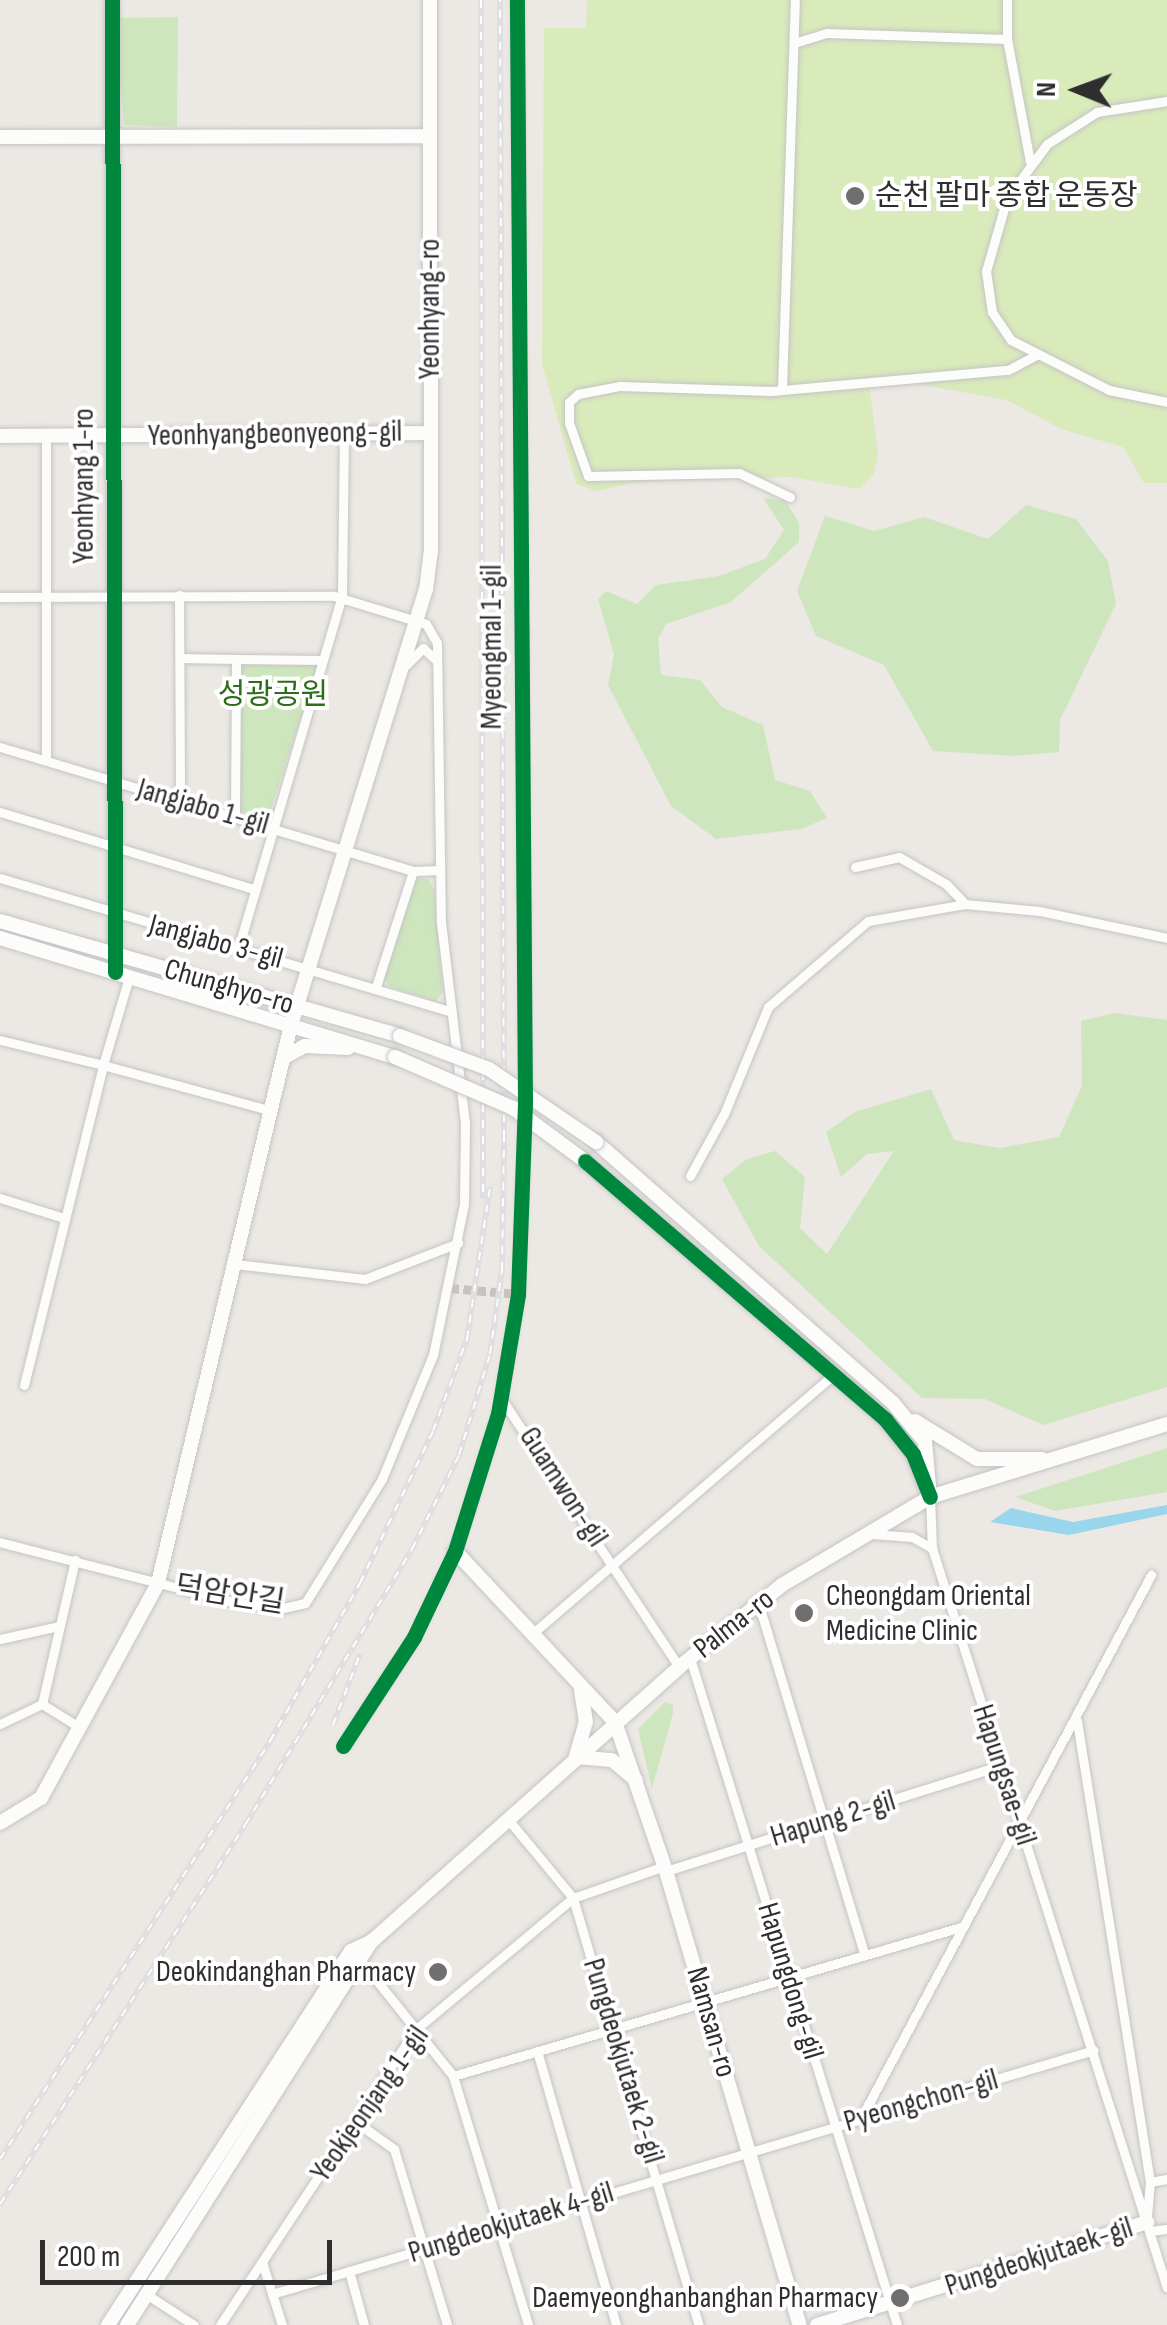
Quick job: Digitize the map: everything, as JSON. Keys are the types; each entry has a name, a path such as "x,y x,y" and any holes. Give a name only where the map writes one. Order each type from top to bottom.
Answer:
{"main road":[{"name":"Yeonhyang 1-ro","path":"112,0 110,781 114,955 122,974"},
{"name":"Yeonhyang-ro","path":"0,1823 40,1798 123,1658 158,1583 282,1058 418,617 432,552 430,0"},
{"path":"0,137 430,136"},
{"name":"Yeonhyangbeonyeong-gil","path":"0,436 430,433"},
{"name":"Chunghyo-ro","path":"0,921 400,1036 501,1076 596,1142 893,1402"},
{"name":"Chunghyo-ro","path":"0,938 360,1046 481,1091 585,1160 834,1375 904,1440 930,1497"},
{"path":"282,1058 305,1046 360,1046"},
{"path":"893,1402 950,1447 977,1459 1077,1455"},
{"path":"893,1402 925,1442 930,1497"},
{"name":"Palma-ro","path":"351,1951 372,1942 506,1818 758,1602 930,1497 1077,1455 1167,1424"},
{"path":"455,1551 615,1722"},
{"path":"580,1684 586,1722 576,1757 612,1760 640,1784"},
{"name":"Namsan-ro","path":"615,1722 640,1784 800,2325"},
{"name":"Palma-ro","path":"127,2325 364,1962 372,1942"},
{"path":"108,2325 351,1951"},
{"name":"Pungdeokjutaek-gil","path":"817,2325 1148,2226"}],"street":[{"name":"Myeongmal 1-gil","path":"517,0 525,1103 518,1294"},
{"path":"782,389 795,0"},
{"path":"1007,0 1007,38 1030,162"},
{"path":"794,43 827,33 1007,38"},
{"path":"1167,101 1097,112 1066,128 1030,162 991,240 987,298 1004,333 1036,355 1109,390 1167,402"},
{"path":"790,498 739,473 592,478 583,470 568,408 578,394 620,386 782,389 1008,370 1036,355"},
{"path":"238,949 269,826 342,596 344,433"},
{"path":"46,435 46,760"},
{"path":"180,595 180,800"},
{"path":"0,597 342,596 418,617 436,637 440,870 448,1010 457,1033 465,1122 458,1243 365,1279 236,1264"},
{"path":"402,671 424,648 438,665"},
{"path":"180,658 322,660"},
{"path":"236,658 236,816"},
{"name":"Jangjabo 1-gil","path":"0,746 348,850"},
{"path":"0,812 254,889"},
{"path":"348,850 413,871 440,870"},
{"path":"855,867 899,857 946,884 965,904"},
{"path":"376,987 413,871"},
{"name":"Jangjabo 3-gil","path":"0,878 448,1010"},
{"path":"690,1176 724,1114 768,1007 868,922 965,904 1040,911 1167,938"},
{"path":"24,1385 122,974"},
{"path":"0,1040 269,1110"},
{"path":"0,1198 64,1218"},
{"name":"덕암안길","path":"0,1542 158,1583 280,1609 305,1602 382,1479 434,1355 458,1243"},
{"name":"Guamwon-gil","path":"518,1294 502,1398 614,1566 685,1662"},
{"path":"532,1634 834,1375"},
{"path":"343,1746 414,1637 455,1551 502,1398"},
{"name":"Hapungsae-gil","path":"930,1497 932,1548 1148,2226"},
{"path":"864,1534 912,1536 932,1548"},
{"path":"42,1704 75,1560"},
{"path":"861,2118 1151,1576"},
{"path":"758,1602 864,1952"},
{"path":"0,1638 59,1626"},
{"name":"Hapungdong-gil","path":"685,1662 749,1846 897,2325"},
{"path":"42,1704 79,1727"},
{"path":"0,1724 42,1704"},
{"path":"1077,1720 1150,2182 1148,2226 1166,2283"},
{"name":"Hapung 2-gil","path":"665,1868 749,1846 1000,1766"},
{"name":"Pungdeokjutaek 2-gil","path":"506,1818 573,1898 700,2325"},
{"name":"Yeokjeonjang 1-gil","path":"220,2325 416,2030 573,1898 665,1868"},
{"path":"453,2076 864,1952 961,1927"},
{"path":"351,1951 364,1962 453,2076 528,2325"},
{"name":"Pyeongchon-gil","path":"749,2152 1094,2050"},
{"path":"538,2051 616,2325"},
{"path":"356,2122 394,2148 447,2325"},
{"name":"Pungdeokjutaek 4-gil","path":"272,2294 749,2152"},
{"path":"1150,2182 1167,2179"},
{"path":"1148,2226 1167,2228"},
{"path":"262,2262 282,2325"},
{"path":"348,2271 364,2325"},
{"path":"146,2294 194,2325"}],"green space":[{"name":"순천 팔마 종합 운동장","path":"587,0 1167,0 1167,483 1144,483 1123,447 1061,429 1007,400 888,379 869,384 878,453 874,474 859,489 791,477 638,482 596,491 576,484 542,364 544,28 586,28"},
{"path":"178,17 177,127 124,125 115,18"},
{"path":"763,498 785,500 799,523 799,542 731,602 666,624 658,639 661,675 700,680 722,707 763,725 775,780 810,791 827,818 801,829 716,839 671,806 608,685 614,654 598,599 606,591 637,604 656,585 719,576 765,559 784,530"},
{"path":"1026,505 1076,519 1108,561 1116,604 1060,720 1059,752 1014,756 933,751 884,665 816,636 797,591 825,516 874,531 924,517 988,539"},
{"name":"성광공원","path":"240,662 318,663 268,819 240,811"},
{"path":"414,878 428,879 434,889 443,992 435,1001 389,986 383,977"},
{"path":"1115,1013 1167,1020 1167,1387 1043,1425 985,1399 922,1398 759,1246 722,1179 747,1159 775,1151 805,1177 800,1228 827,1254 894,1151 867,1154 841,1177 826,1132 855,1112 931,1089 954,1140 999,1148 1059,1137 1082,1086 1081,1021"},
{"path":"1167,1448 1167,1492 1055,1511 1015,1497"},
{"path":"665,1702 673,1705 673,1713 652,1789 638,1729"}],"water":[{"path":"1167,1505 1167,1514 1069,1535 990,1522 1011,1508 1073,1522"}],"tunnel":[{"path":"450,1288 518,1294"}],"railway":[{"path":"481,0 483,1199"},
{"path":"0,2204 245,1825 412,1549 459,1455 490,1354 502,1270 504,1138 500,0"},
{"path":"0,2159 270,1741 360,1583 433,1431 467,1339 490,1187"},
{"path":"333,1725 360,1654"}],"cycle path":[{"path":"112,0 115,972"},
{"path":"343,1746 414,1637 455,1551 498,1414 518,1294 525,1103 517,0"},
{"path":"585,1161 885,1419 913,1454 930,1497"}],"place":[{"name":"순천 팔마 종합 운동장","path":"855,196"},
{"name":"Cheongdam Oriental Medicine Clinic","path":"804,1613"},
{"name":"Deokindanghan Pharmacy","path":"438,1972"},
{"name":"Daemyeonghanbanghan Pharmacy","path":"900,2298"}]}
